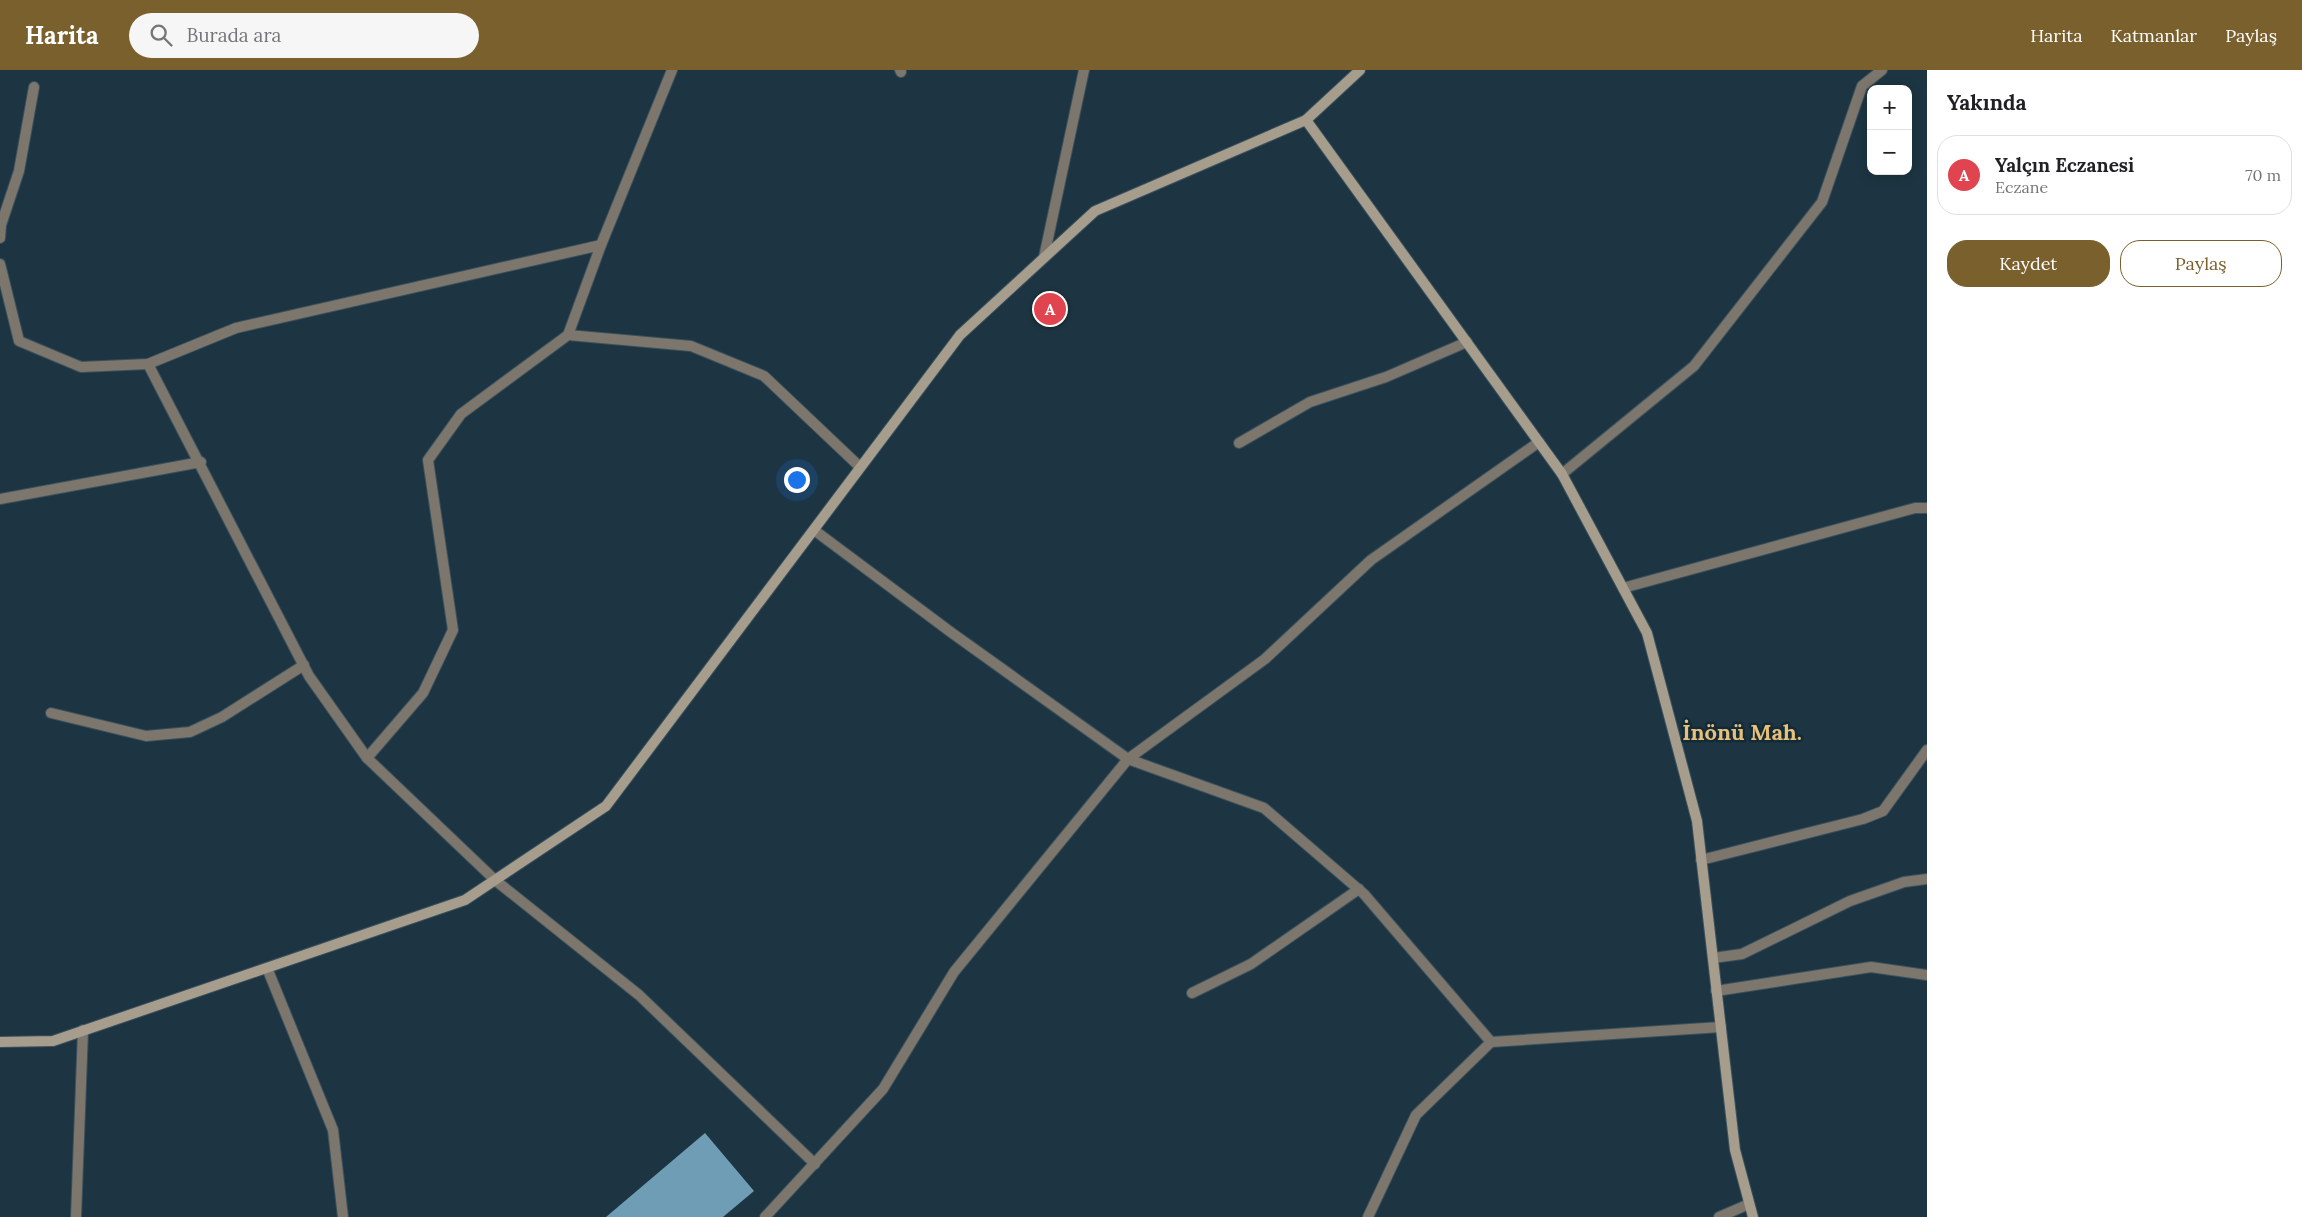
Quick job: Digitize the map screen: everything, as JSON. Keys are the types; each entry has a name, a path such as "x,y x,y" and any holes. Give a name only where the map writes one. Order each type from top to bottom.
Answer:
{"street":[{"path":"367,758 423,693 453,630 428,460 461,414 568,335 601,245 672,70"},
{"path":"1044,257 1084,70"},
{"path":"0,1042 53,1041 465,900 606,806 960,334 1095,211 1306,120 1360,70"},
{"path":"1562,474 1694,366 1822,202 1862,86 1882,70"},
{"path":"0,238 1,225 19,171 34,87"},
{"path":"1306,120 1562,474 1647,633 1697,821 1735,1150 1752,1217"},
{"path":"0,264 19,341 81,367 148,364 236,328 601,245"},
{"path":"568,335 691,346 764,376 860,468"},
{"path":"1239,443 1310,402 1386,377 1467,342"},
{"path":"148,364 309,676 367,758 496,880 639,995 815,1164"},
{"path":"765,1217 884,1089 954,972 1128,759 1265,659 1371,560 1539,442"},
{"path":"0,499 200,462"},
{"path":"1623,588 1915,508 1927,508"},
{"path":"814,530 952,633 1128,759 1264,808 1359,889 1491,1042"},
{"path":"51,713 146,736 190,732 222,717 304,665"},
{"path":"1702,860 1863,819 1883,811 1927,750"},
{"path":"1713,958 1742,954 1850,901 1904,882 1927,879"},
{"path":"1192,993 1251,964 1359,889"},
{"path":"1716,991 1871,967 1927,974"},
{"path":"267,968 332,1130 344,1217"},
{"path":"1368,1217 1416,1115 1491,1042 1721,1027"},
{"path":"76,1217 83,1030"},
{"path":"1719,1217 1749,1204"}],"building":[{"path":"705,1133 754,1191 723,1217 606,1217"}],"place":[{"name":"Yalçın Eczanesi","path":"1050,309"}],"district":[{"name":"İnönü Mah.","path":"1742,732"}]}
